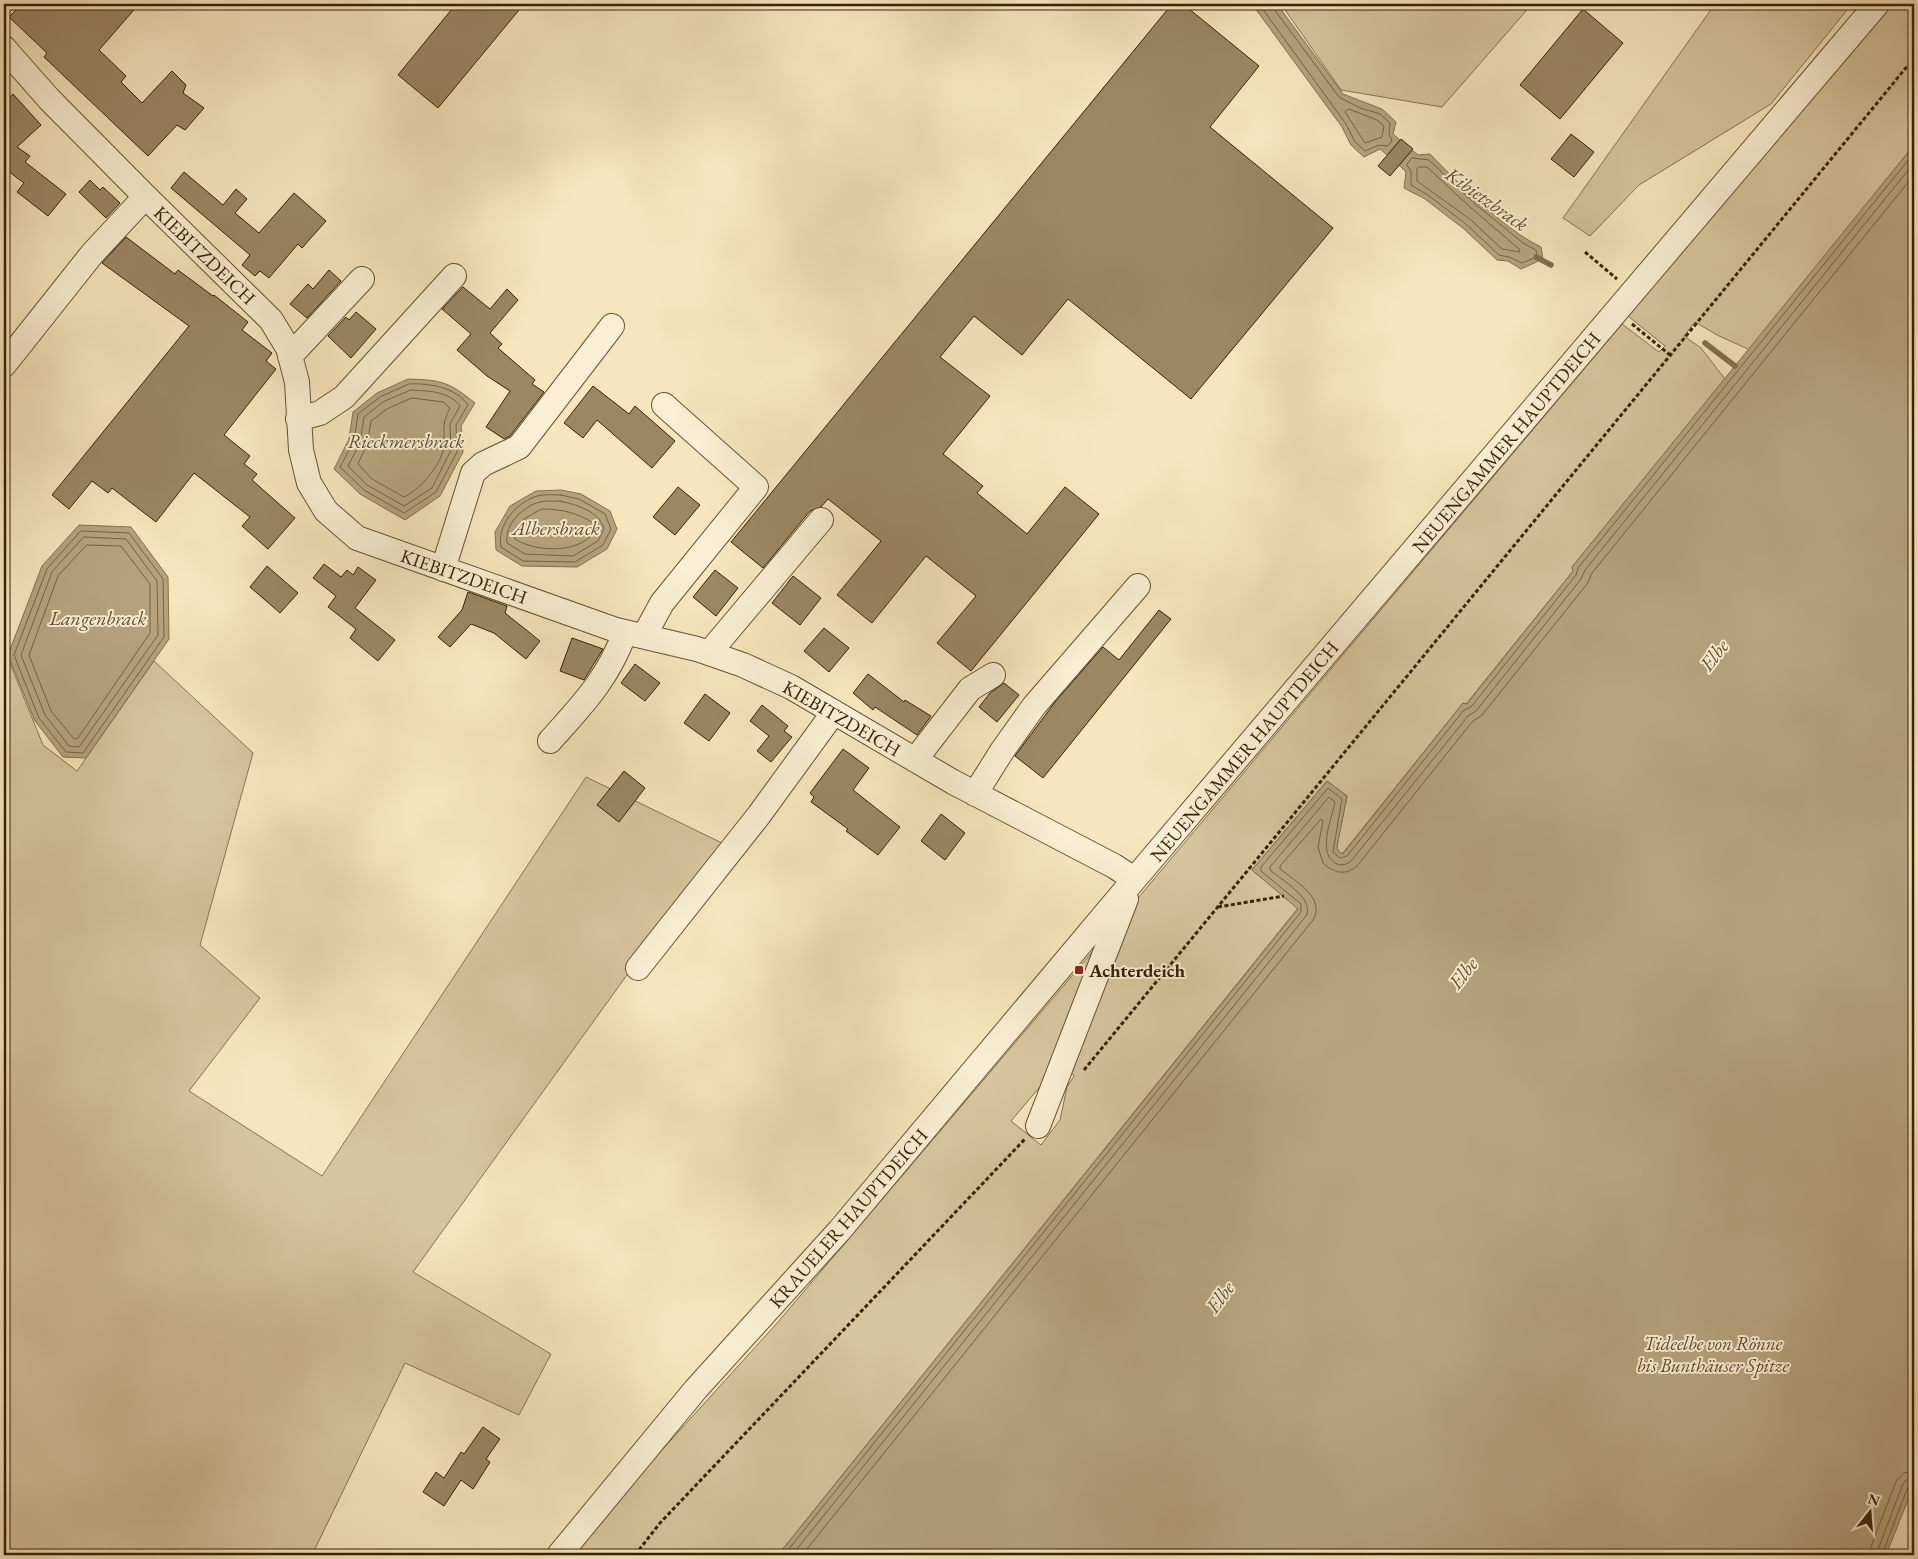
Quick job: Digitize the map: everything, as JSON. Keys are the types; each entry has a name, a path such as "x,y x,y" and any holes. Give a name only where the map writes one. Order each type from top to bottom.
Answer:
{"street":[{"name":"NEUENGAMMER HAUPTDEICH","path":"1134,880 1877,4"},
{"name":"KIEBITZDEICH","path":"4,48 49,99 271,320 290,356 297,382 300,450 309,483 326,512 357,538 635,634 709,653 791,687 975,794 1134,880"},
{"path":"4,366 92,254 145,196"},
{"path":"298,419 320,413 344,397 454,276"},
{"path":"290,356 362,280"},
{"path":"443,569 473,473 483,464 519,447 612,326"},
{"path":"550,742 605,677 615,658 756,487 664,405"},
{"path":"709,653 821,520"},
{"path":"975,794 1002,751 1034,706 1138,586"},
{"path":"915,760 970,689 993,675"},
{"path":"638,968 759,816 834,712"},
{"path":"1038,1126 1134,880"},
{"name":"KRAUELER HAUPTDEICH","path":"559,1555 696,1389 839,1232 1134,880"}],"path":[{"path":"1081,1073 1914,58"},
{"path":"1585,252 1633,292"},
{"path":"1616,312 1670,355"},
{"path":"1217,907 1284,896"},
{"path":"636,1555 660,1523 1038,1126"}],"shaded area":[{"path":"1281,4 1532,4 1442,107 1341,90"},
{"path":"1715,4 1852,4 1771,104 1639,185 1590,236 1563,218"},
{"path":"1889,4 1914,4 1914,145 1750,350 1717,335 1695,322 1684,336 1701,348 1725,379 1572,567 1573,571 1466,704 1463,703 1342,854 1338,851 1337,846 1347,796 1327,781 1252,870 1298,908 778,1555 574,1555 642,1472 778,1322 1110,931 1044,1082 1011,1121 1041,1145 1060,1120 1067,1087 1074,1076 1071,1072 1056,1088 1138,898 1622,324 1659,352 1665,346 1628,316"},
{"path":"4,648 43,745 77,771 154,661 253,753 200,945 260,998 189,1091 322,1176 586,777 722,843 413,1272 551,1354 519,1415 405,1363 312,1555 4,1555"}],"water":[{"path":"1252,4 1277,4 1343,94 1382,109 1396,122 1393,134 1400,140 1387,155 1380,149 1364,157 1351,145 1342,127"},
{"name":"Elbe","path":"1914,145 1914,1485 1886,1555 778,1555 1298,909 1252,870 1327,781 1347,796 1337,846 1338,851 1343,854 1463,703 1467,704 1573,571 1572,567"},
{"path":"1412,150 1418,155 1430,154 1497,218 1541,247 1543,259 1521,269 1508,261 1497,260 1464,229 1425,199 1404,188 1406,172 1399,165"},
{"name":"Rieckmersbrack","path":"408,379 437,381 451,386 475,403 461,426 463,452 440,496 405,520 360,494 334,469 349,439 353,412 377,393"},
{"name":"Albersbrack","path":"561,490 581,494 610,511 617,529 607,549 577,567 522,566 496,550 495,532 510,506 536,491"},
{"name":"Langenbrack","path":"79,525 131,527 168,577 169,639 86,758 63,757 35,721 8,655 42,566"}],"building":[{"path":"22,4 139,4 99,50 126,76 121,82 142,103 172,71 186,85 183,93 204,108 185,130 177,125 148,156 44,57 47,53 9,17"},
{"path":"456,4 524,4 438,108 398,75"},
{"path":"1172,4 1183,4 1259,66 1210,127 1333,228 1191,399 1068,299 1022,355 974,316 940,357 990,396 943,454 983,486 977,493 1027,534 1065,487 1099,514 971,671 937,643 976,596 926,556 872,623 837,595 881,541 828,499 821,507 810,511 763,568 731,542"},
{"path":"1583,9 1623,43 1560,119 1520,85"},
{"path":"13,94 41,125 17,147 30,156 25,162 66,194 48,216 17,192 24,183 4,168 4,103"},
{"path":"1571,134 1594,152 1574,177 1551,159"},
{"path":"1401,139 1413,149 1390,176 1378,166"},
{"path":"184,172 223,205 236,189 247,199 235,213 259,233 294,193 326,221 302,248 298,244 269,278 260,271 255,276 242,265 250,255 171,188"},
{"path":"90,180 100,190 103,187 120,203 106,218 79,192"},
{"path":"126,237 175,274 178,270 214,295 248,322 242,330 272,353 266,361 276,369 224,435 250,456 244,464 257,474 252,480 295,518 268,549 242,526 250,517 194,473 156,522 112,488 108,493 92,481 69,509 52,495 189,326 102,263"},
{"path":"329,270 341,281 307,318 290,304 308,284 313,289"},
{"path":"463,287 490,309 507,289 518,300 490,333 502,344 498,348 535,380 532,384 544,392 510,436 504,439 486,427 510,391 487,376 457,350 471,334 442,309"},
{"path":"356,312 376,329 351,358 328,336 346,317 349,320"},
{"path":"593,386 629,414 635,406 675,441 652,468 597,420 583,438 564,423"},
{"path":"678,487 700,505 675,535 653,517"},
{"path":"324,564 341,577 347,570 353,575 358,567 376,580 355,608 395,640 378,661 350,638 356,629 328,607 336,596 313,578"},
{"path":"267,566 298,593 280,613 250,587"},
{"path":"715,570 738,588 716,616 693,597"},
{"path":"793,576 821,598 800,625 772,603"},
{"path":"468,592 507,606 505,613 540,641 526,659 494,633 471,624 450,647 438,637 462,610"},
{"path":"1159,610 1171,619 1043,778 1015,756 1055,702 1103,647 1119,660"},
{"path":"824,628 849,648 829,672 804,651"},
{"path":"572,638 603,649 584,680 560,671"},
{"path":"635,664 660,683 645,701 621,683"},
{"path":"868,674 904,702 905,700 931,716 917,735 875,707 873,710 853,693"},
{"path":"1004,683 1019,695 997,722 979,707 990,693"},
{"path":"705,694 730,713 709,741 684,723"},
{"path":"762,705 788,726 784,731 792,737 771,762 757,751 769,736 750,721"},
{"path":"843,749 869,768 853,790 900,827 878,855 846,831 848,829 811,802 814,797 810,793"},
{"path":"624,771 645,788 619,822 597,805"},
{"path":"941,814 965,833 945,860 921,841"},
{"path":"483,1427 500,1439 486,1459 490,1462 473,1489 461,1480 444,1506 423,1492 436,1472 444,1478 461,1452 464,1454"}],"waterway":[{"name":"Kibietzbrack","path":"1536,257 1551,265"},
{"path":"1705,343 1735,366"}],"place":[{"name":"Achterdeich","path":"1079,970"}],"park label":[{"name":"Tideelbe von Rönne bis Bunthäuser Spitze","path":"1713,1354"}]}
